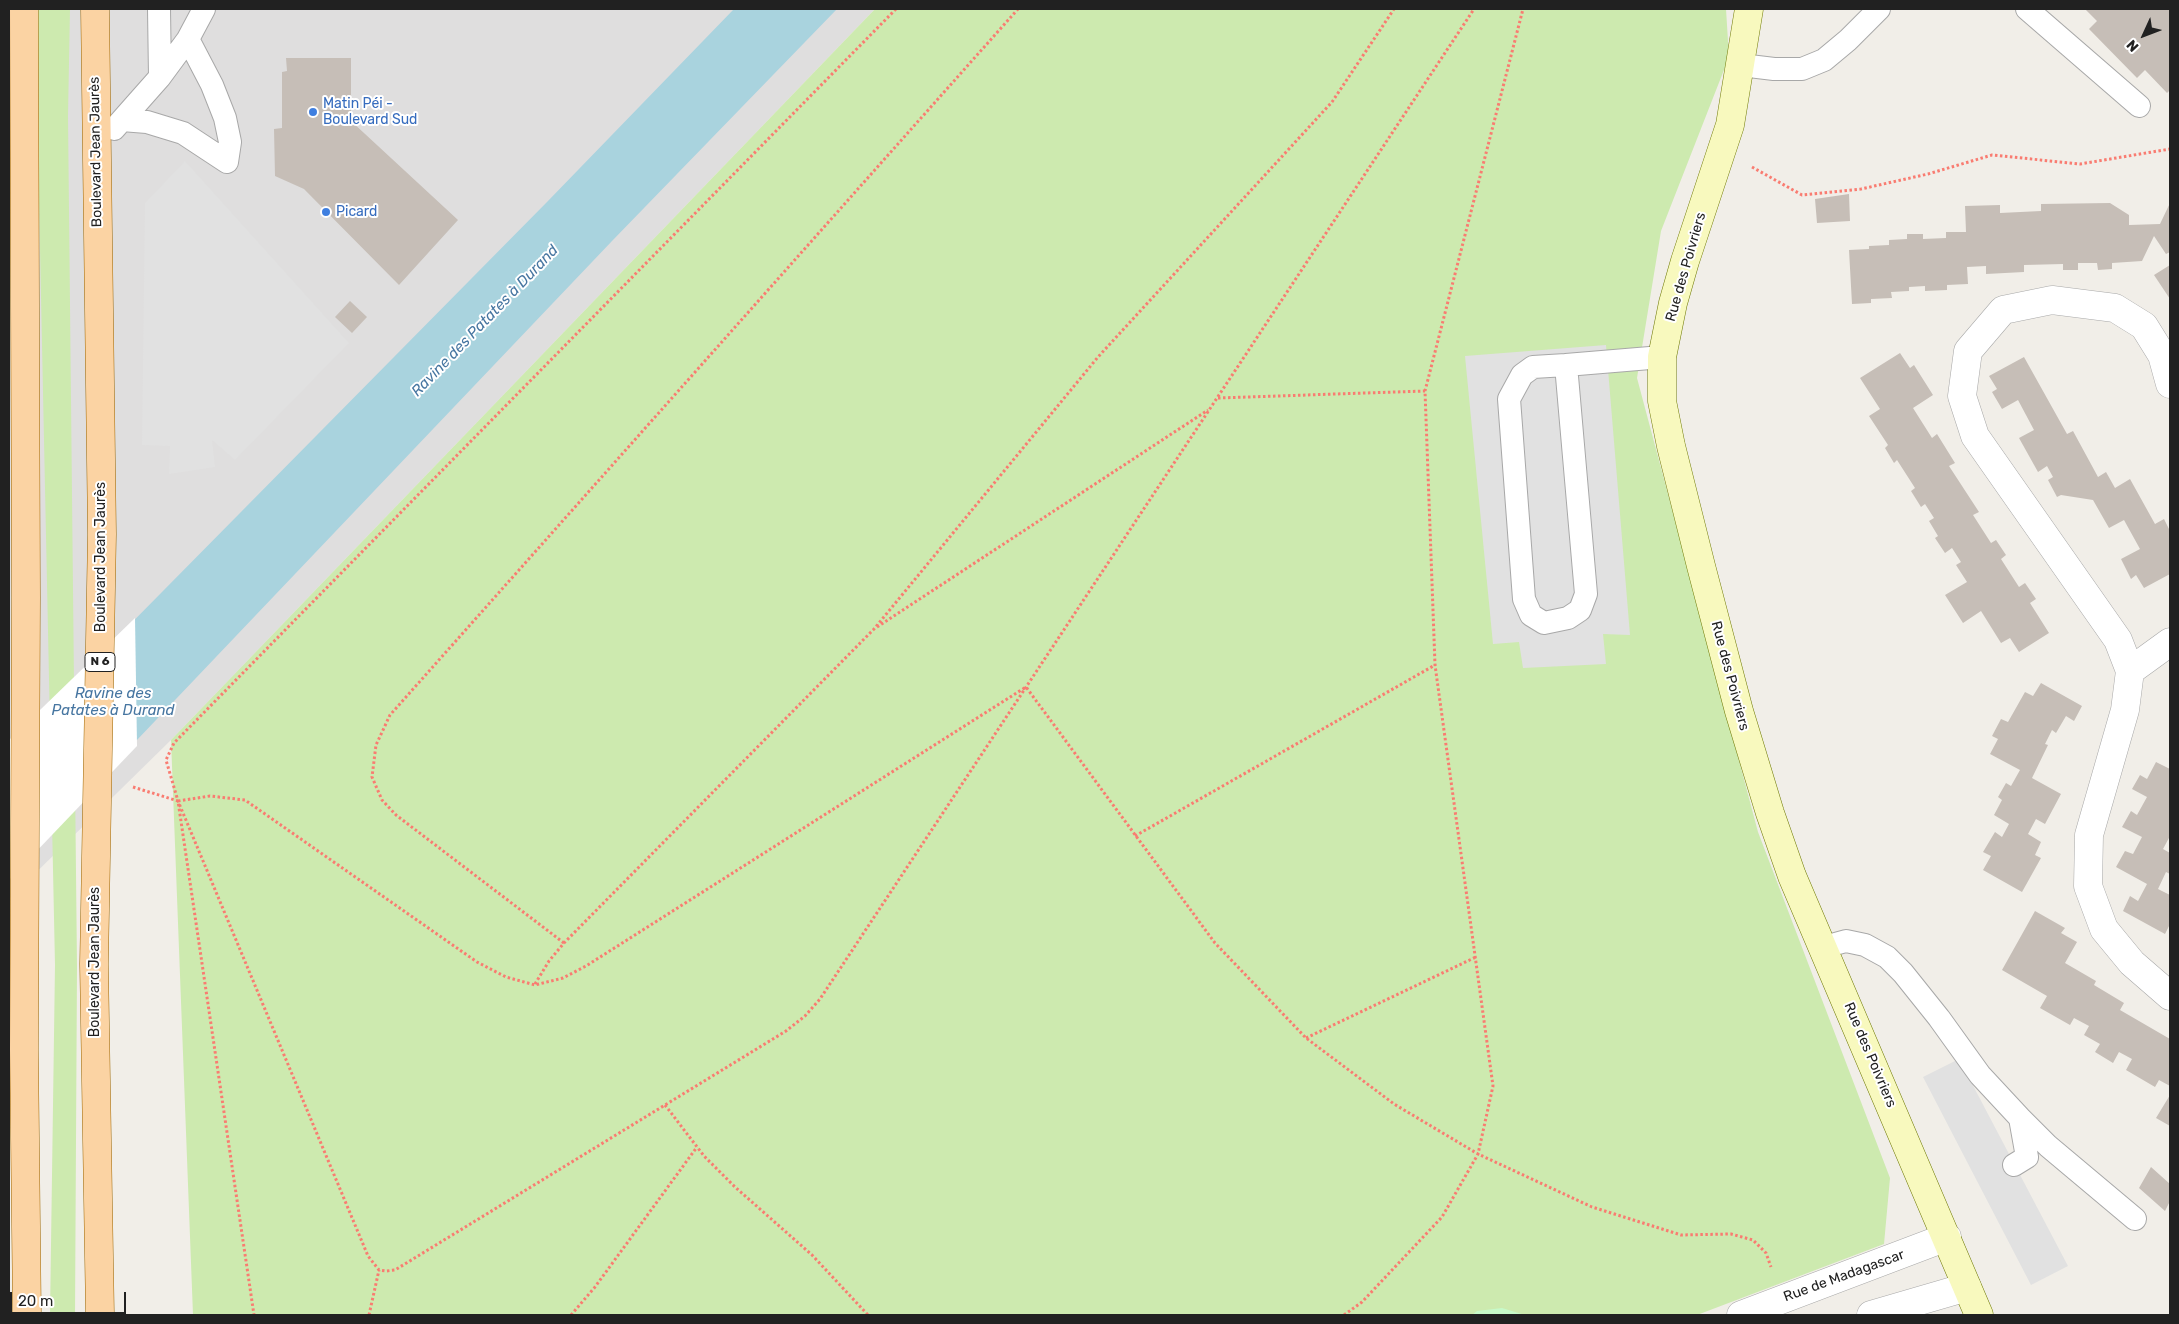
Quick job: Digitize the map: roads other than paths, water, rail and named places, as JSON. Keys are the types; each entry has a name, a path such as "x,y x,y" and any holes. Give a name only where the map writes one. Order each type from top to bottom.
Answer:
{"main road":[{"path":"24,9 26,597 24,1049 27,1315"},
{"name":"Boulevard Jean Jaurès","path":"95,9 102,534 94,964 100,1315"}],"street":[{"name":"Rue des Poivriers","path":"1750,9 1730,126 1685,261 1673,304 1662,357 1662,401 1671,446 1739,711 1770,813 1792,876 1824,947 1979,1315"},
{"path":"2170,384 2162,355 2144,326 2115,308 2052,300 2003,310 1968,351 1962,396 1975,436 2118,640 2130,670 2125,710 2089,835 2088,886 2104,929 2132,963 2170,996"},
{"path":"2130,670 2170,642"},
{"name":"Rue de Madagascar","path":"1741,1315 1947,1237"},
{"path":"1871,1315 1967,1287"}],"lane":[{"path":"159,9 160,77"},
{"path":"96,150 160,77 188,40 204,9"},
{"path":"1741,65 1774,69 1802,69 1817,63 1824,60 1848,40 1878,9"},
{"path":"2027,9 2139,106"},
{"path":"122,120 146,122 183,133 227,162 230,142 225,118 212,85 188,40"},
{"path":"1566,364 1586,594 1580,610 1568,618 1544,623 1531,615 1524,599 1509,399 1522,374 1533,367 1566,364 1662,357"},
{"path":"1824,947 1846,940 1865,945 1887,958 1903,974 1939,1018 1980,1076 2048,1146 2135,1219"},
{"path":"2014,1165 2028,1157 2020,1118"}],"water":[{"name":"Ravine des Patates à Durand","path":"734,9 837,9 612,241 136,741 9,747 547,202"}],"place":[{"name":"Matin Péi - Boulevard Sud","path":"313,112"},
{"name":"Picard","path":"326,212"}]}
